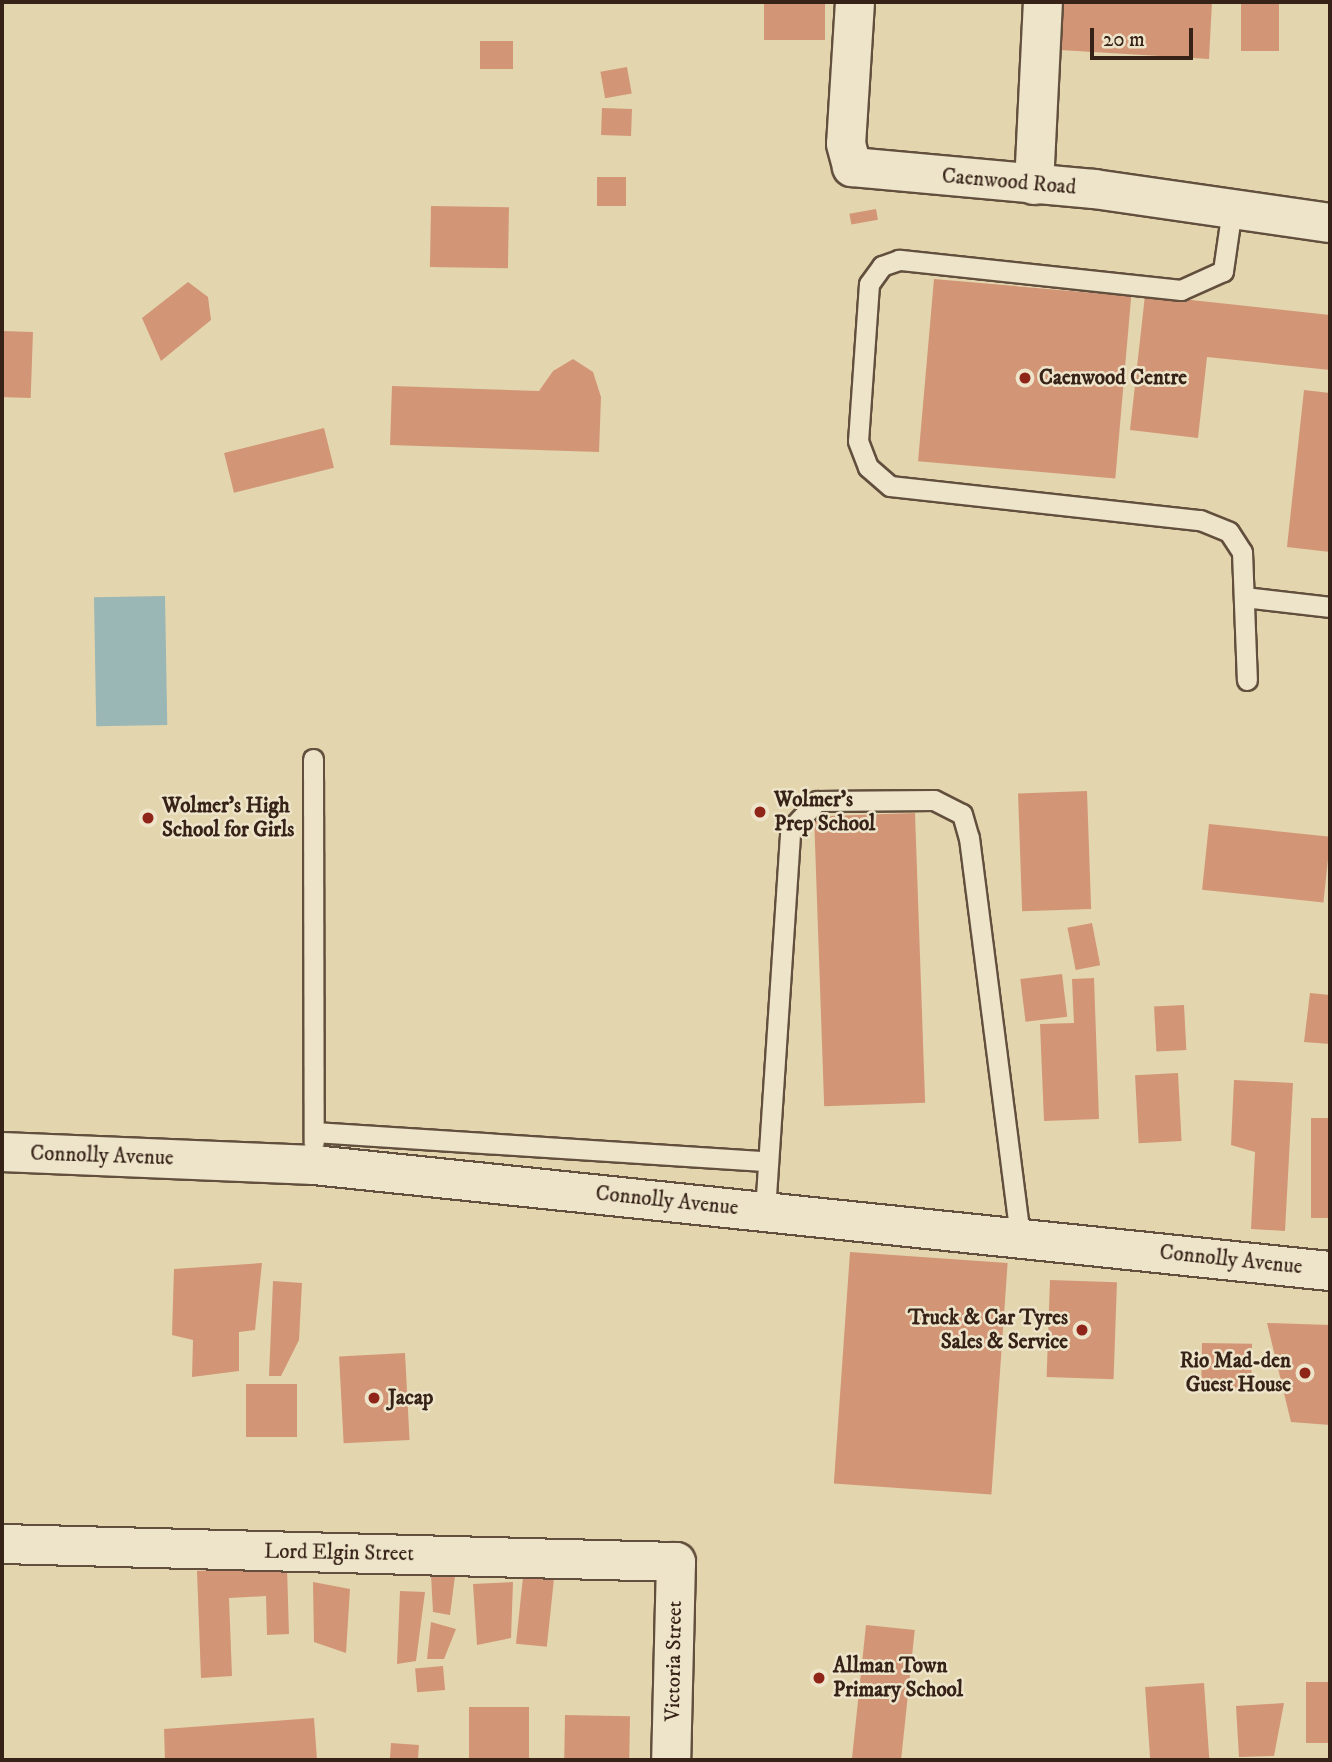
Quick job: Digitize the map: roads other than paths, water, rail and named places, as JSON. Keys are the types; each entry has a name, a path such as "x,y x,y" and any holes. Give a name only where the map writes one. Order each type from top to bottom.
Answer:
{"street":[{"name":"Caenwood Road","path":"855,2 846,145 852,167 1034,185 1330,223"},
{"path":"1034,185 1043,2"},
{"name":"Connolly Avenue","path":"2,1152 314,1149 765,1211 1330,1271"},
{"name":"Lord Elgin Street","path":"2,1544 676,1562"},
{"name":"Victoria Street","path":"671,1760 676,1562"}],"lane":[{"path":"1232,209 1223,271 1181,290 899,260 883,266 869,284 858,441 867,467 890,486 1200,520 1229,532 1242,552 1247,680"},
{"path":"1244,597 1330,607"},
{"path":"313,759 314,1149 768,1161"},
{"path":"765,1211 790,830 817,801 934,800 962,814 969,838 1020,1237"}],"water":[{"path":"165,596 167,725 96,726 94,597"}],"place":[{"name":"Caenwood Centre","path":"1025,378"},
{"name":"Wolmer's Prep School","path":"760,812"},
{"name":"Wolmer's High School for Girls","path":"148,818"},
{"name":"Truck & Car Tyres Sales & Service","path":"1082,1330"},
{"name":"Rio Mad-den Guest House","path":"1305,1373"},
{"name":"Jacap","path":"374,1398"},
{"name":"Allman Town Primary School","path":"819,1678"}]}
